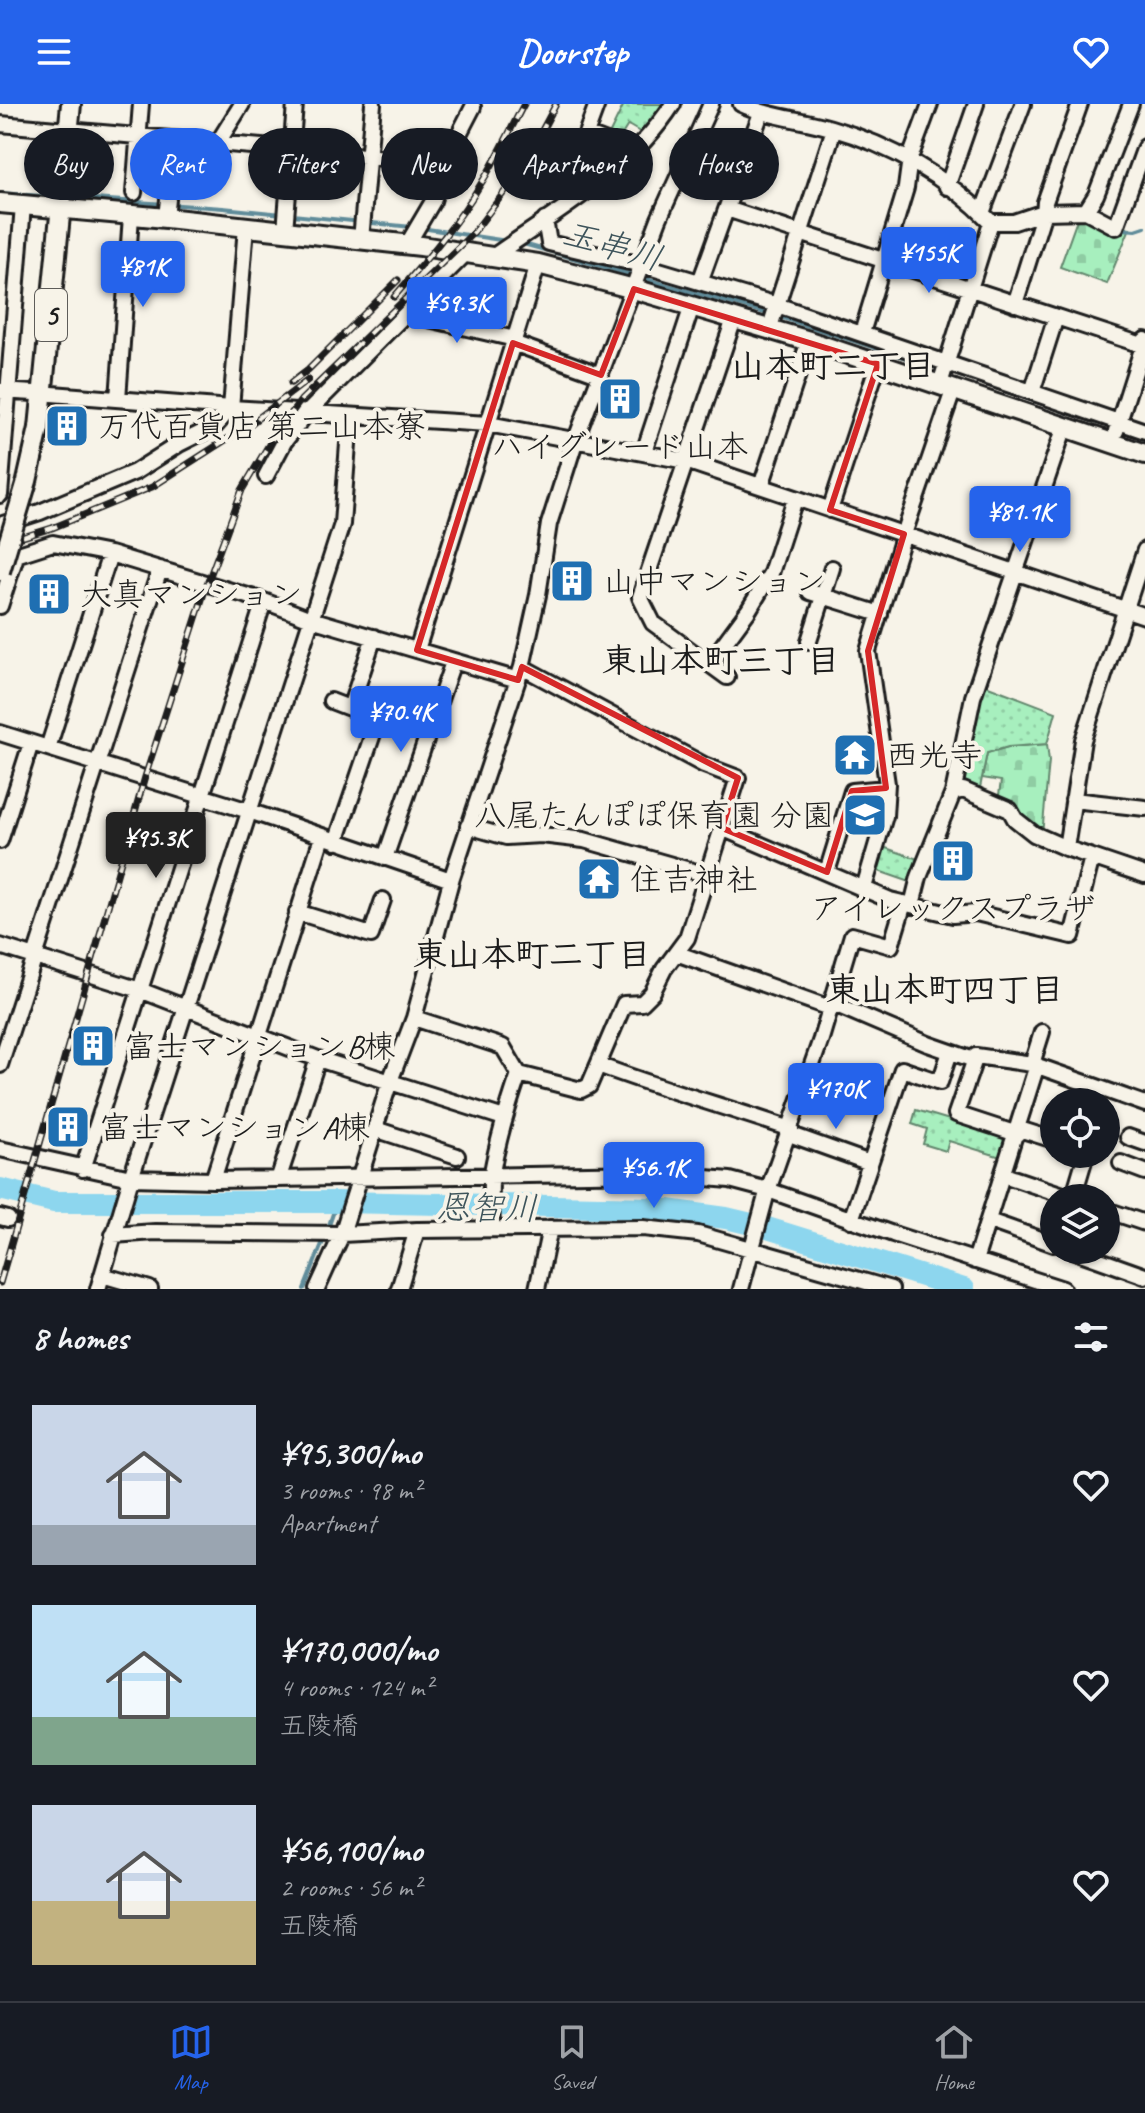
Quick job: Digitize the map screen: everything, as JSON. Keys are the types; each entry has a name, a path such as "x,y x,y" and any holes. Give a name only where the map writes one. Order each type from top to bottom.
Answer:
{"main road":[{"name":"5","path":"68,128 71,104"},
{"name":"5","path":"0,571 39,428 61,200"},
{"path":"0,203 23,205 61,200 131,216 166,215 638,277 692,306 734,319 774,316 809,341 878,364 946,375 1065,426 1116,432 1145,454"}],"street":[{"path":"140,128 141,104"},
{"path":"227,128 242,104"},
{"path":"293,128 295,104"},
{"path":"361,240 373,104"},
{"path":"588,128 597,104"},
{"path":"653,129 673,104"},
{"path":"317,1289 335,1232 359,1179 414,1018 451,880 520,674 538,595 549,524 576,439 659,219 711,104"},
{"path":"741,104 761,113 790,110 910,158 986,217 1014,222 1044,212 1086,211 1116,227 1145,147"},
{"path":"862,333 906,188 910,158 930,104"},
{"path":"947,187 976,104"},
{"path":"863,891 885,816 886,788 868,651 904,534 971,289 986,217 1023,104"},
{"path":"1015,304 1045,202 1080,104"},
{"path":"1086,211 1096,195 1131,104"},
{"path":"462,128 473,107"},
{"path":"700,282 761,113"},
{"path":"0,124 45,128"},
{"path":"774,316 834,129"},
{"path":"365,155 381,156"},
{"path":"166,215 168,200"},
{"path":"285,231 287,200"},
{"path":"407,245 433,200"},
{"path":"491,258 574,200"},
{"path":"0,495 4,391 23,205"},
{"path":"727,209 1144,344 1116,432"},
{"path":"118,399 131,216"},
{"path":"545,220 549,243 638,277 700,282 774,316 862,333 946,375 1032,392 1116,432 1145,431"},
{"path":"0,525 40,512 135,472 215,426 231,408 246,227"},
{"path":"266,476 284,442 306,414 466,253"},
{"path":"417,650 538,264"},
{"path":"644,452 692,306"},
{"path":"407,314 514,341 601,375"},
{"path":"1032,392 1056,317"},
{"path":"727,677 653,623 640,597 734,319"},
{"path":"761,486 809,341"},
{"path":"830,510 878,364"},
{"path":"4,391 34,393"},
{"path":"52,394 261,408 306,414 488,424 644,452 686,461 1145,616"},
{"path":"150,1289 100,1282 342,524 350,417"},
{"path":"741,1289 767,1193 790,1131 852,935 891,946 953,793 973,697 1065,426"},
{"path":"709,664 771,573 795,499"},
{"path":"0,560 53,543 110,554 453,662 520,674 704,765 738,778 687,938 652,993 642,1003 624,1004 589,1086 581,1090 519,1074 503,1047 414,1018"},
{"path":"1066,848 1083,740 1145,550"},
{"path":"48,748 110,554"},
{"path":"0,606 16,556"},
{"path":"809,641 816,594 832,568"},
{"path":"0,1065 160,569"},
{"path":"816,594 880,614"},
{"path":"83,1169 264,601"},
{"path":"350,708 374,637"},
{"path":"385,858 453,662"},
{"path":"331,701 378,719 336,842"},
{"path":"0,733 203,796 451,880"},
{"path":"0,841 31,743"},
{"path":"827,872 852,791 886,788"},
{"path":"953,793 963,790 1010,810 1015,819 1034,834 1145,875"},
{"path":"1073,800 1145,808"},
{"path":"468,826 506,837 541,835 584,840 707,875"},
{"path":"722,828 827,872 863,891 953,915 976,913 1072,936 1092,857"},
{"path":"213,1180 322,837"},
{"path":"297,912 371,935 383,900"},
{"path":"0,946 140,990 318,1059 504,1118"},
{"path":"676,953 831,1006 974,1060"},
{"path":"975,1261 1018,1131 1042,1032"},
{"path":"851,1220 902,1069 940,1082 950,1052"},
{"path":"1040,1136 956,1114 976,1056 1034,1064 1145,1104"},
{"path":"279,1177 318,1059"},
{"path":"598,1065 672,1092 700,1098 870,1163"},
{"path":"492,1226 492,1176 504,1118 519,1074"},
{"path":"375,1129 457,1156"},
{"path":"1128,1137 1145,1143"},
{"path":"0,1149 44,1157 130,1182 279,1177 359,1179 647,1173 730,1180 1063,1289"},
{"path":"1121,1163 1145,1172"},
{"path":"1004,1175 1040,1187"},
{"path":"1120,1215 1145,1223"},
{"path":"989,1221 1040,1239"},
{"path":"113,1235 492,1226 643,1228 698,1234 751,1246 891,1289"},
{"path":"537,1289 550,1228"},
{"path":"399,1289 417,1230"},
{"path":"1111,1264 1145,1276"}],"highlighted area":[{"path":"634,289 878,364 830,510 904,534 868,651 886,788 852,791 827,872 722,828 738,778 522,667 518,680 417,650 513,343 601,375"}],"green space":[{"path":"624,104 666,104 650,128 628,125 626,128 612,128"},
{"path":"1078,217 1130,228 1107,284 1060,267"},
{"path":"983,684 1056,712 1047,744 1008,747 987,753 979,793 960,786"},
{"path":"1047,744 1049,761 1042,835 1019,819 1020,813 998,802 1001,781 982,778 987,753 1008,747"},
{"path":"880,846 921,860 913,883 873,869"},
{"path":"916,1110 1010,1138 1004,1158 949,1141 946,1151 923,1144 927,1129 912,1124"}],"waterway":[{"name":"玉串川","path":"0,193 24,195"},
{"name":"玉串川","path":"109,200 412,227"},
{"path":"1121,229 1145,227"},
{"name":"玉串川","path":"421,228 507,241"},
{"name":"玉串川","path":"520,243 769,314"},
{"name":"玉串川","path":"777,316 940,369"},
{"name":"玉串川","path":"949,372 1145,439"},
{"name":"恩智川","path":"0,1189 54,1202 337,1202 653,1208 726,1218 764,1227 964,1289"},
{"path":"327,1231 337,1202"},
{"path":"304,1289 324,1239"}],"railway":[{"path":"394,297 441,241 472,197 524,104"},
{"path":"0,1283 145,777 207,584 242,490 271,441 301,400 474,232 521,170 556,104"},
{"path":"291,383 308,370 398,280"},
{"path":"0,544 52,528 152,487 249,425 308,380"}],"place":[{"name":"ハイグレード山本","path":"620,399"},
{"name":"万代百貨店 第二山本寮","path":"67,426"},
{"name":"山中マンション","path":"572,581"},
{"name":"大真マンション","path":"49,594"},
{"name":"西光寺","path":"855,755"},
{"name":"八尾たんぽぽ保育園 分園","path":"865,815"},
{"name":"アイレックスプラザ","path":"953,861"},
{"name":"住吉神社","path":"599,879"},
{"name":"富士マンションB棟","path":"93,1046"},
{"name":"富士マンションA棟","path":"68,1127"}],"district":[{"name":"山本町二丁目","path":"833,365"},
{"name":"東山本町三丁目","path":"721,660"},
{"name":"東山本町二丁目","path":"532,954"},
{"name":"東山本町四丁目","path":"945,989"}]}
